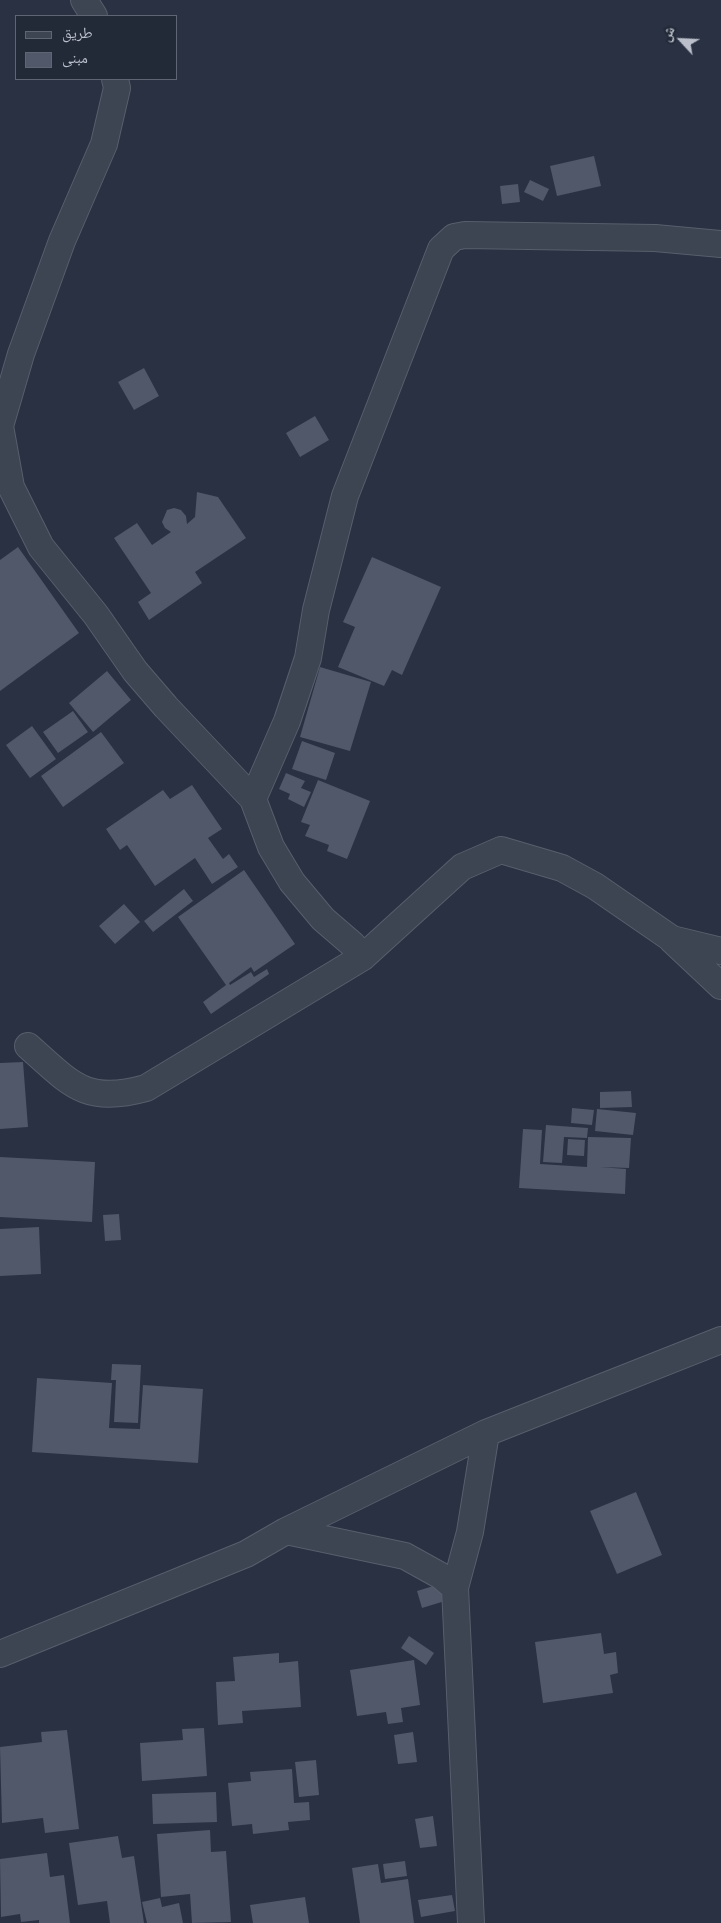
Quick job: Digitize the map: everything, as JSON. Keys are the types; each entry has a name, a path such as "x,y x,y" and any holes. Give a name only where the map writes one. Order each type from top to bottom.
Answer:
{"street":[{"path":"84,0 93,15"},
{"path":"116,80 117,88 104,144 62,241 21,354 0,426 11,487 41,547 96,615 135,671 166,708 253,798 271,847 292,882 323,919 352,944 363,958"},
{"path":"253,798 287,721 308,658 316,610 346,496 441,249 454,237 465,235 655,238 721,244"},
{"path":"28,1046 72,1085 103,1095 122,1095 146,1088 363,958 462,867 501,850 562,868 596,886 672,939 721,986"},
{"path":"672,939 721,951"},
{"path":"0,1654 246,1554 286,1531 486,1433 721,1340"},
{"path":"471,1923 455,1588 470,1532 486,1433"},
{"path":"286,1531 404,1556 441,1576 455,1588"}],"building":[{"path":"594,156 601,186 557,196 550,166"},
{"path":"530,180 549,189 543,201 524,192"},
{"path":"518,184 520,202 502,204 500,186"},
{"path":"144,368 159,396 134,410 118,382"},
{"path":"315,416 329,440 300,457 286,433"},
{"path":"197,492 218,497 246,538 195,572 202,583 149,620 138,602 151,593 114,538 137,523 152,545 171,532 165,528 162,522 167,510 174,508 181,510 186,516 187,524 195,517"},
{"path":"18,547 79,633 0,691 0,560"},
{"path":"372,557 441,587 402,675 392,670 384,686 338,667 355,627 343,622"},
{"path":"320,667 371,682 350,751 300,737"},
{"path":"107,671 131,700 93,732 69,703"},
{"path":"73,711 88,732 58,753 43,732"},
{"path":"32,726 56,759 30,778 6,745"},
{"path":"101,732 124,763 63,807 41,776"},
{"path":"302,741 335,753 326,780 292,769"},
{"path":"286,773 305,781 301,788 311,792 304,807 288,799 290,794 279,789"},
{"path":"318,780 370,801 347,859 327,851 329,845 305,836 310,825 301,822"},
{"path":"192,785 222,829 208,838 223,859 229,854 238,867 212,884 195,858 155,886 127,845 120,850 106,829 163,790 170,799"},
{"path":"244,870 295,944 254,972 251,967 229,983 230,985 251,972 254,977 267,969 269,974 211,1014 203,1002 226,985 178,917"},
{"path":"184,889 193,901 153,932 144,921"},
{"path":"124,904 140,922 115,944 99,926"},
{"path":"23,1062 28,1127 0,1129 0,1063"},
{"path":"631,1091 632,1107 600,1108 600,1092"},
{"path":"572,1108 594,1110 592,1125 571,1123"},
{"path":"597,1109 636,1113 633,1135 595,1131"},
{"path":"546,1125 588,1128 587,1138 564,1137 562,1163 543,1162"},
{"path":"523,1129 542,1130 540,1164 587,1167 588,1137 631,1138 629,1168 600,1167 626,1169 625,1194 519,1188"},
{"path":"568,1139 585,1140 584,1156 567,1155"},
{"path":"0,1157 95,1162 92,1222 0,1217"},
{"path":"119,1214 121,1240 105,1241 103,1215"},
{"path":"39,1227 41,1274 0,1276 0,1229"},
{"path":"112,1364 141,1365 138,1423 114,1422 116,1380 111,1380"},
{"path":"37,1378 112,1383 109,1428 140,1429 143,1385 203,1389 198,1463 32,1452"},
{"path":"636,1492 662,1555 617,1574 590,1511"},
{"path":"440,1584 445,1601 422,1608 417,1591"},
{"path":"601,1633 604,1654 616,1652 618,1673 610,1675 613,1693 543,1703 535,1642"},
{"path":"409,1636 434,1653 426,1665 401,1648"},
{"path":"279,1653 279,1663 298,1661 301,1707 242,1711 243,1723 218,1725 216,1682 235,1681 233,1657"},
{"path":"414,1660 420,1705 401,1708 403,1722 388,1724 386,1712 357,1716 350,1670"},
{"path":"204,1728 207,1776 142,1781 140,1743 183,1740 182,1729"},
{"path":"67,1730 79,1829 45,1833 43,1818 2,1823 0,1747 42,1742 41,1732"},
{"path":"413,1732 417,1762 398,1764 394,1735"},
{"path":"316,1760 319,1795 299,1797 295,1762"},
{"path":"292,1769 294,1803 309,1802 310,1820 288,1822 289,1830 253,1834 252,1824 232,1826 228,1783 251,1781 250,1772"},
{"path":"216,1792 217,1822 153,1824 152,1794"},
{"path":"433,1816 437,1846 420,1848 415,1819"},
{"path":"210,1830 211,1852 226,1851 231,1922 192,1923 190,1894 161,1897 157,1834"},
{"path":"118,1836 122,1858 134,1856 144,1923 110,1923 107,1901 78,1905 69,1843"},
{"path":"47,1853 50,1877 64,1875 70,1923 39,1923 39,1920 21,1922 20,1914 1,1917 0,1859"},
{"path":"405,1861 407,1876 385,1879 383,1864"},
{"path":"378,1864 381,1883 408,1879 414,1923 360,1923 352,1868"},
{"path":"452,1895 455,1911 421,1917 418,1900"},
{"path":"305,1897 309,1923 253,1923 250,1905"},
{"path":"160,1898 162,1907 179,1903 183,1923 147,1923 142,1902"}]}
